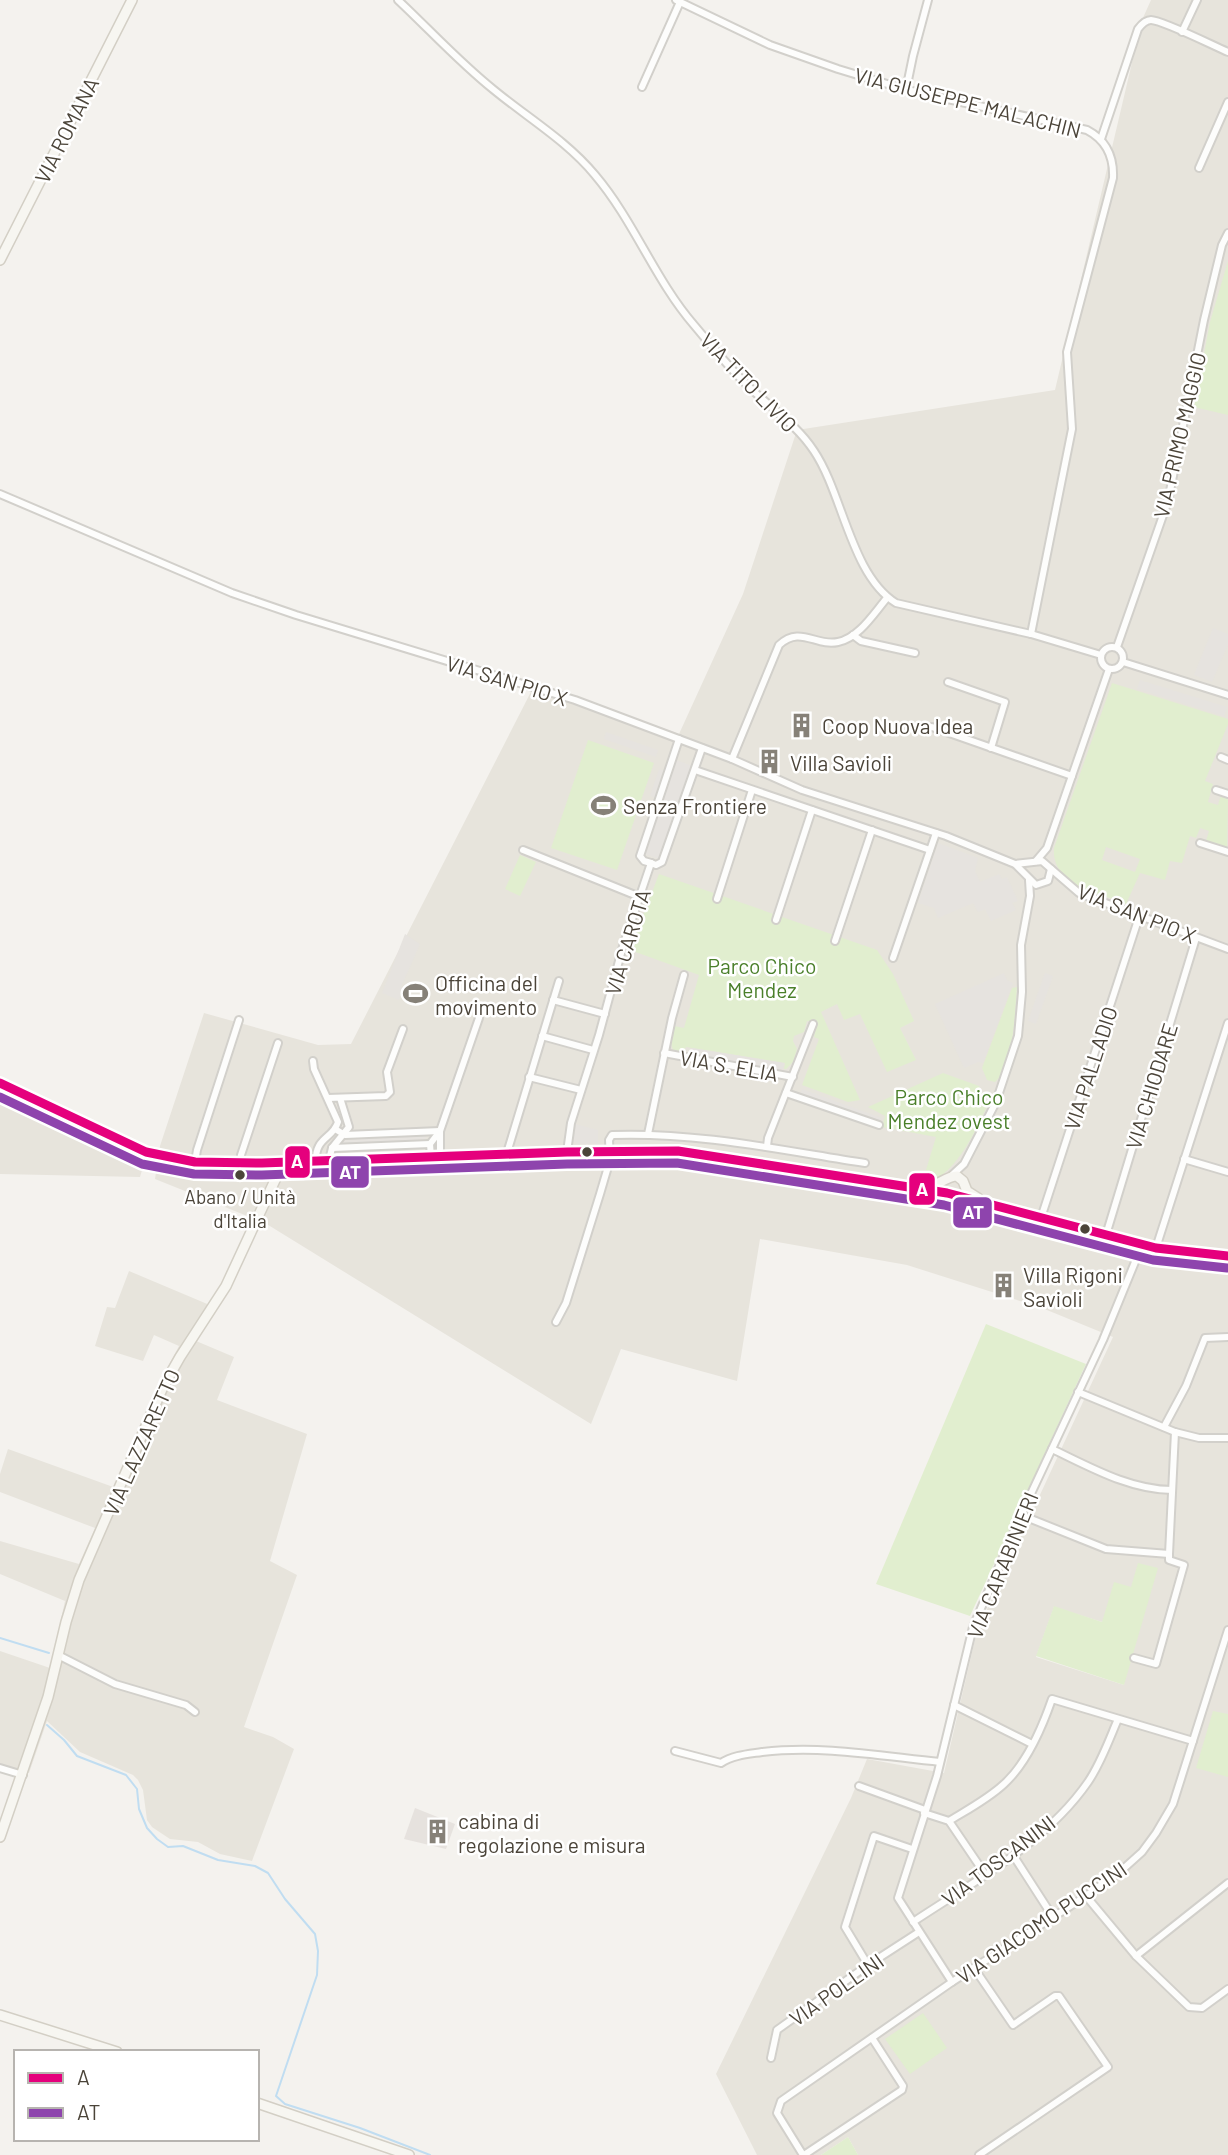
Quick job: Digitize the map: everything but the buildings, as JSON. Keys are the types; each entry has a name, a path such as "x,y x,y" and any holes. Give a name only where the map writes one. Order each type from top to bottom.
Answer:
{"street":[{"name":"VIA ROMANA","path":"0,260 132,0"},
{"name":"VIA TITO LIVIO","path":"398,0 493,89 556,138 595,175 690,320 743,382 797,430 813,448 825,468 857,552 887,598"},
{"path":"906,90 928,0"},
{"path":"1182,32 1197,0"},
{"path":"642,87 678,1"},
{"name":"VIA GIUSEPPE MALACHIN","path":"678,1 770,45 906,90 1087,130 1101,139 1111,155 1113,178 1068,345 1072,429 1031,634"},
{"path":"1101,139 1138,29 1146,21 1151,20 1228,52"},
{"path":"1199,168 1228,102"},
{"name":"VIA PRIMO MAGGIO","path":"1117,647 1171,490 1204,320 1222,245 1228,233"},
{"path":"1219,259 1228,250"},
{"name":"VIA SAN PIO X","path":"0,494 232,593 420,654 541,689 732,759 802,790 936,833 1015,864 1028,877"},
{"path":"732,759 779,645 795,636 837,643 853,635 887,598 896,603 1031,634 1101,655"},
{"path":"853,635 861,641 915,653"},
{"path":"1101,655 1108,647 1117,647 1122,653 1123,662"},
{"path":"1101,655 1103,664 1109,669 1117,668 1123,662"},
{"path":"1123,662 1228,695"},
{"path":"948,1179 964,1164 996,1102 1018,1036 1021,945 1030,896 1028,868 1046,850 1109,669"},
{"path":"948,682 1005,702 991,748"},
{"path":"932,727 1072,776"},
{"name":"VIA CAROTA","path":"567,1152 570,1123 650,863 640,856 680,739"},
{"path":"650,863 656,865 662,862 702,748"},
{"path":"695,770 930,850"},
{"path":"717,899 752,790"},
{"path":"1216,790 1228,794"},
{"path":"776,920 812,810"},
{"path":"835,941 872,830"},
{"path":"893,958 936,833"},
{"path":"1200,843 1228,852"},
{"path":"523,850 640,897"},
{"path":"1030,896 1050,878 1046,850"},
{"path":"1034,861 1042,861 1050,867"},
{"name":"VIA SAN PIO X","path":"1015,864 1034,861"},
{"name":"VIA SAN PIO X","path":"1050,867 1079,893 1228,949"},
{"path":"1028,877 1036,885 1041,885"},
{"name":"VIA PALLADIO","path":"1041,1218 1139,917"},
{"name":"VIA CHIODARE","path":"1106,1235 1196,937"},
{"path":"648,1134 684,975"},
{"path":"507,1153 559,981"},
{"path":"553,1000 605,1014"},
{"path":"437,1154 440,1131 479,1018"},
{"path":"195,1162 239,1020"},
{"path":"1156,1248 1228,1023"},
{"path":"768,1146 768,1138 813,1024"},
{"path":"328,1098 386,1096 390,1092 387,1072 403,1029"},
{"path":"542,1036 593,1050"},
{"path":"240,1163 240,1156 278,1043"},
{"name":"VIA S. ELIA","path":"664,1054 793,1077"},
{"path":"313,1061 314,1069 338,1122 335,1129 321,1140 316,1149 316,1161"},
{"path":"529,1077 580,1090"},
{"path":"0,1083 127,1144 164,1157 195,1162 316,1161 437,1154 678,1151 951,1194 1142,1245 1228,1256"},
{"path":"786,1093 879,1125"},
{"path":"329,1160 332,1148 349,1127 340,1098"},
{"path":"335,1129 345,1135 440,1131"},
{"path":"430,1144 440,1131"},
{"path":"556,1322 566,1303 600,1194 612,1135 704,1137 865,1163"},
{"path":"332,1148 430,1144"},
{"path":"430,1144 437,1154"},
{"path":"1184,1160 1228,1172"},
{"path":"847,1177 850,1161"},
{"name":"VIA LAZZARETTO","path":"0,1837 48,1697 79,1580 147,1420 180,1357 226,1286 276,1178 278,1162"},
{"path":"951,1194 962,1193 964,1164"},
{"path":"923,1189 957,1176 970,1194 983,1201"},
{"path":"948,1179 951,1194"},
{"name":"VIA CARABINIERI","path":"952,1982 898,1898 940,1762 974,1627 1021,1515 1103,1340 1142,1245"},
{"path":"1164,1427 1186,1386 1205,1338 1228,1337"},
{"path":"1078,1392 1175,1432 1199,1438 1228,1438"},
{"path":"1134,1658 1156,1664 1184,1564 1170,1560 1169,1555 1175,1432"},
{"path":"1052,1449 1133,1484 1172,1490"},
{"path":"1021,1515 1106,1549 1169,1555"},
{"name":"VIA GIACOMO PUCCINI","path":"803,2155 777,2113 780,2101 952,1982 1086,1896 1142,1852 1173,1804 1227,1633"},
{"path":"58,1655 115,1684 186,1705 195,1712"},
{"path":"949,1821 1004,1784 1020,1765 1032,1744 1052,1699 1193,1741"},
{"path":"954,1705 1032,1744"},
{"name":"VIA TOSCANINI","path":"913,1922 1013,1855 1052,1822 1083,1789 1099,1762 1118,1718"},
{"path":"675,1751 721,1763 748,1754 814,1748 940,1762"},
{"path":"0,1768 23,1775"},
{"path":"859,1786 949,1821 985,1874"},
{"path":"868,1965 845,1927 874,1836 912,1849"},
{"path":"1013,1855 1053,1917"},
{"path":"1136,1956 1228,1884"},
{"path":"1086,1896 1136,1956 1189,2007 1202,2008 1228,1989"},
{"name":"VIA POLLINI","path":"771,2058 777,2030 919,1932"},
{"path":"974,1968 1013,2025 1055,1996 1059,1996 1108,2067 979,2155"},
{"path":"0,2015 111,2050"},
{"path":"803,2155 902,2090 903,2086 872,2038"},
{"path":"259,2104 409,2155"}],"shaded area":[{"path":"1151,0 1228,0 1228,2155 858,2155 848,2137 821,2155 757,2155 716,2074 851,1798 867,1759 944,1773 977,1631 1113,1337 1042,1308 907,1265 760,1239 737,1381 621,1349 591,1424 265,1223 155,1179 160,1146 204,1013 318,1045 351,1044 536,682 679,734 743,594 797,430 1055,390 1142,20","holes":["1131,1587 1124,1685 1036,1657 1054,1607 1102,1622"]},
{"path":"1213,628 1228,634 1228,644 1212,682 1194,675"},
{"path":"1140,680 1227,707 1224,716 1137,689"},
{"path":"606,732 658,750 656,757 604,739"},
{"path":"673,759 696,767 663,860 641,853 659,799 650,796 659,769 668,772"},
{"path":"938,843 978,858 975,871 980,882 999,874 1002,879 1007,877 1018,901 1012,903 1016,910 991,921 985,909 978,912 973,903 938,918 934,908 918,903"},
{"path":"405,934 420,944 401,987 403,988 399,1000 382,993"},
{"path":"1004,973 1007,980 1013,983 983,1063 978,1062 964,1068 935,1004"},
{"path":"1045,973 1053,976 1036,1024 1028,1021"},
{"path":"692,1048 784,1063 782,1074 691,1058"},
{"path":"0,1087 124,1148 146,1156 140,1177 0,1174"},
{"path":"802,1089 882,1118 879,1125 799,1097"},
{"path":"575,1124 598,1130 598,1144 577,1144 572,1141"},
{"path":"426,1132 425,1144 339,1147 338,1140 345,1135"},
{"path":"129,1271 212,1306 189,1338 234,1357 217,1400 307,1434 270,1561 297,1575 244,1727 273,1737 294,1749 252,1861 220,1854 198,1842 170,1839 152,1827 147,1820 143,1790 138,1780 133,1775 80,1752 47,1721 29,1773 0,1764 0,1651 50,1668 65,1601 0,1574 0,1541 79,1564 95,1528 0,1492 0,1474 8,1449 116,1488 151,1398 179,1346 154,1335 143,1361 95,1346 107,1307 115,1308"},
{"path":"415,1808 455,1824 446,1849 404,1839"}],"green space":[{"path":"1228,261 1228,415 1194,407 1210,322"},
{"path":"1112,683 1228,719 1205,781 1213,784 1208,802 1218,805 1221,795 1228,798 1227,849 1206,841 1209,831 1200,828 1196,838 1190,836 1182,863 1170,861 1165,880 1140,873 1126,904 1068,879 1055,861 1054,848","holes":["1106,847 1140,859 1135,872 1102,860"]},
{"name":"Senza Frontiere","path":"588,740 654,763 617,870 551,848"},
{"path":"520,855 536,862 520,896 505,889"},
{"name":"Parco Chico Mendez","path":"659,874 877,950 893,974 914,1021 900,1028 916,1060 887,1072 860,1014 844,1020 837,1004 821,1012 860,1100 848,1102 802,1085 819,1039 814,1037 817,1023 807,1021 804,1032 794,1036 797,1049 793,1062 786,1069 785,1063 686,1047 683,1052 673,1050 671,1044 674,1026 684,1028 699,975 630,950"},
{"path":"1017,987 1010,1052 1001,1075 995,1082 987,1080 982,1068 1012,988"},
{"name":"Parco Chico Mendez ovest","path":"943,1073 979,1086 987,1106 970,1141 953,1165 933,1180 922,1183 936,1137 882,1127 885,1116 868,1107"},
{"path":"986,1324 1086,1364 970,1616 876,1584"},
{"path":"1138,1563 1158,1568 1124,1685 1036,1656 1054,1606 1102,1622 1114,1582 1131,1587"},
{"path":"1213,1711 1228,1714 1228,1777 1196,1768"},
{"path":"923,2013 947,2048 910,2074 885,2039"},
{"path":"848,2137 858,2155 821,2155"}],"waterway":[{"path":"0,1638 49,1653"},
{"path":"47,1725 77,1756 126,1775 137,1789 139,1809 147,1828 157,1839 168,1847 183,1846 218,1860 255,1866 268,1873 285,1899 315,1934 318,1951 317,1975 276,2096 285,2104 360,2128 430,2155"}],"transit line":[{"name":"A","path":"0,1083 146,1152 195,1162 262,1163 567,1152 678,1151 947,1193 1156,1248 1228,1256"},
{"name":"AT","path":"0,1097 142,1164 194,1174 262,1175 567,1164 677,1163 944,1205 1153,1260 1227,1268"}],"place":[{"name":"Coop Nuova Idea","path":"802,725"},
{"name":"Villa Savioli","path":"770,762"},
{"name":"Senza Frontiere","path":"603,805"},
{"name":"Officina del movimento","path":"415,994"},
{"name":"Abano / Unità d'Italia","path":"240,1175"},
{"name":"Villa Rigoni Savioli","path":"1003,1286"},
{"name":"cabina di regolazione e misura","path":"438,1832"}]}
